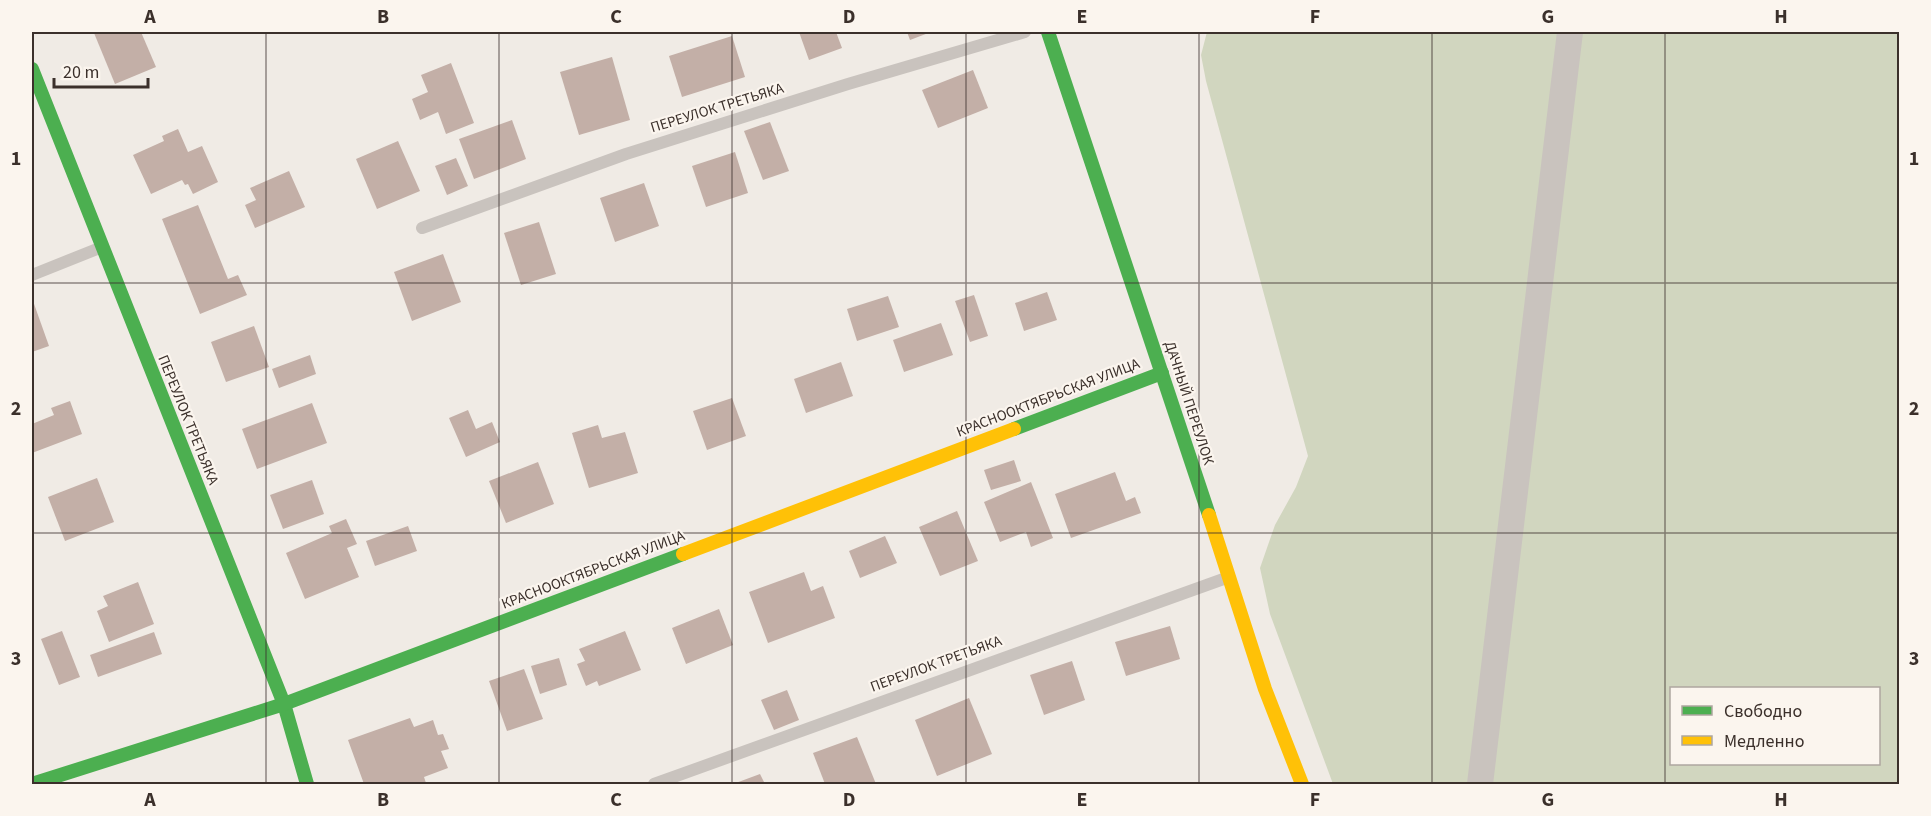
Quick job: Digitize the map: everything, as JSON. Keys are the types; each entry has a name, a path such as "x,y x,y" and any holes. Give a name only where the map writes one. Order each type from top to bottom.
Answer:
{"street":[{"name":"ДАЧНЫЙ ПЕРЕУЛОК","path":"1048,32 1230,577 1265,689 1302,784"},
{"path":"1480,784 1570,32"},
{"name":"ПЕРЕУЛОК ТРЕТЬЯКА","path":"32,69 284,704 307,784"},
{"name":"КРАСНООКТЯБРЬСКАЯ УЛИЦА","path":"32,784 284,704 1162,373"}],"lane":[{"name":"ПЕРЕУЛОК ТРЕТЬЯКА","path":"422,228 637,150 1025,32"},
{"path":"32,275 102,247"},
{"name":"ПЕРЕУЛОК ТРЕТЬЯКА","path":"654,784 1230,577"}],"green space":[{"path":"1207,32 1899,32 1899,784 1333,784 1270,614 1260,568 1275,525 1296,487 1308,456 1206,81 1201,55"}],"building":[{"path":"141,32 156,67 115,84 94,33"},
{"path":"799,32 836,32 842,48 809,60"},
{"path":"907,32 931,32 910,40"},
{"path":"732,36 745,77 682,97 669,56"},
{"path":"612,57 630,120 579,135 560,72"},
{"path":"451,63 474,123 446,134 438,112 420,120 412,99 428,92 421,75"},
{"path":"973,70 988,108 938,128 922,90"},
{"path":"512,120 526,159 474,179 459,139"},
{"path":"770,122 789,171 763,180 744,131"},
{"path":"178,129 188,152 202,146 218,182 193,194 188,184 185,185 182,180 151,194 133,155 164,141 162,136"},
{"path":"398,141 420,191 377,209 356,159"},
{"path":"735,152 748,193 706,207 692,166"},
{"path":"456,158 468,186 447,195 435,166"},
{"path":"289,171 305,207 255,228 245,205 256,200 250,188"},
{"path":"644,183 659,226 615,242 600,198"},
{"path":"198,205 228,279 238,275 247,295 200,314 162,219"},
{"path":"539,222 556,274 521,285 504,233"},
{"path":"443,254 461,302 412,321 394,272"},
{"path":"1047,292 1057,320 1024,331 1015,303"},
{"path":"974,295 988,336 970,342 955,301"},
{"path":"888,296 899,327 857,341 847,309"},
{"path":"32,301 49,346 32,352"},
{"path":"941,323 953,355 904,372 893,340"},
{"path":"254,326 269,367 226,382 211,342"},
{"path":"310,355 316,374 279,388 272,369"},
{"path":"841,362 853,396 806,413 794,379"},
{"path":"732,398 746,436 707,450 693,411"},
{"path":"70,401 82,434 32,453 32,424 54,415 51,408"},
{"path":"312,403 327,443 257,469 242,429"},
{"path":"468,410 476,429 492,422 500,442 466,457 449,418"},
{"path":"598,425 602,438 625,432 638,473 589,488 572,433"},
{"path":"1014,460 1021,481 991,490 984,470"},
{"path":"538,462 554,504 506,523 489,481"},
{"path":"1115,472 1126,501 1135,497 1141,513 1071,538 1055,494"},
{"path":"97,478 114,522 65,541 48,497"},
{"path":"312,480 324,514 283,529 270,495"},
{"path":"1031,482 1053,538 1031,547 1026,532 1000,542 984,502"},
{"path":"957,511 978,561 940,576 919,527"},
{"path":"346,519 357,544 347,548 359,577 305,599 286,553 332,533 329,526"},
{"path":"408,526 417,551 375,566 366,541"},
{"path":"885,536 897,563 860,578 849,551"},
{"path":"804,572 811,591 823,586 835,618 768,643 749,592"},
{"path":"138,582 154,624 109,642 97,611 108,606 103,596"},
{"path":"719,609 733,645 686,664 672,628"},
{"path":"1170,626 1180,659 1126,676 1115,642"},
{"path":"62,631 80,677 59,685 41,639"},
{"path":"625,631 641,670 599,686 597,681 586,686 577,664 585,661 579,649"},
{"path":"154,632 162,654 98,677 90,655"},
{"path":"559,658 567,685 540,694 531,666"},
{"path":"1072,661 1085,700 1044,715 1030,675"},
{"path":"524,669 543,719 507,731 489,681"},
{"path":"787,690 799,720 774,730 761,700"},
{"path":"969,698 992,754 937,776 915,720"},
{"path":"410,718 414,727 433,720 438,735 443,734 449,749 441,751 448,768 424,777 426,783 423,784 364,784 348,740"},
{"path":"857,737 876,784 825,784 813,753"},
{"path":"760,774 765,784 733,784"}],"traffic: fast":[{"path":"1048,32 1209,515"},
{"path":"32,69 284,704 307,784"},
{"path":"1014,429 1162,373"},
{"path":"32,784 284,704 683,554"}],"traffic: slow":[{"path":"683,554 1014,429"},
{"path":"1209,515 1265,689 1302,784"}]}
